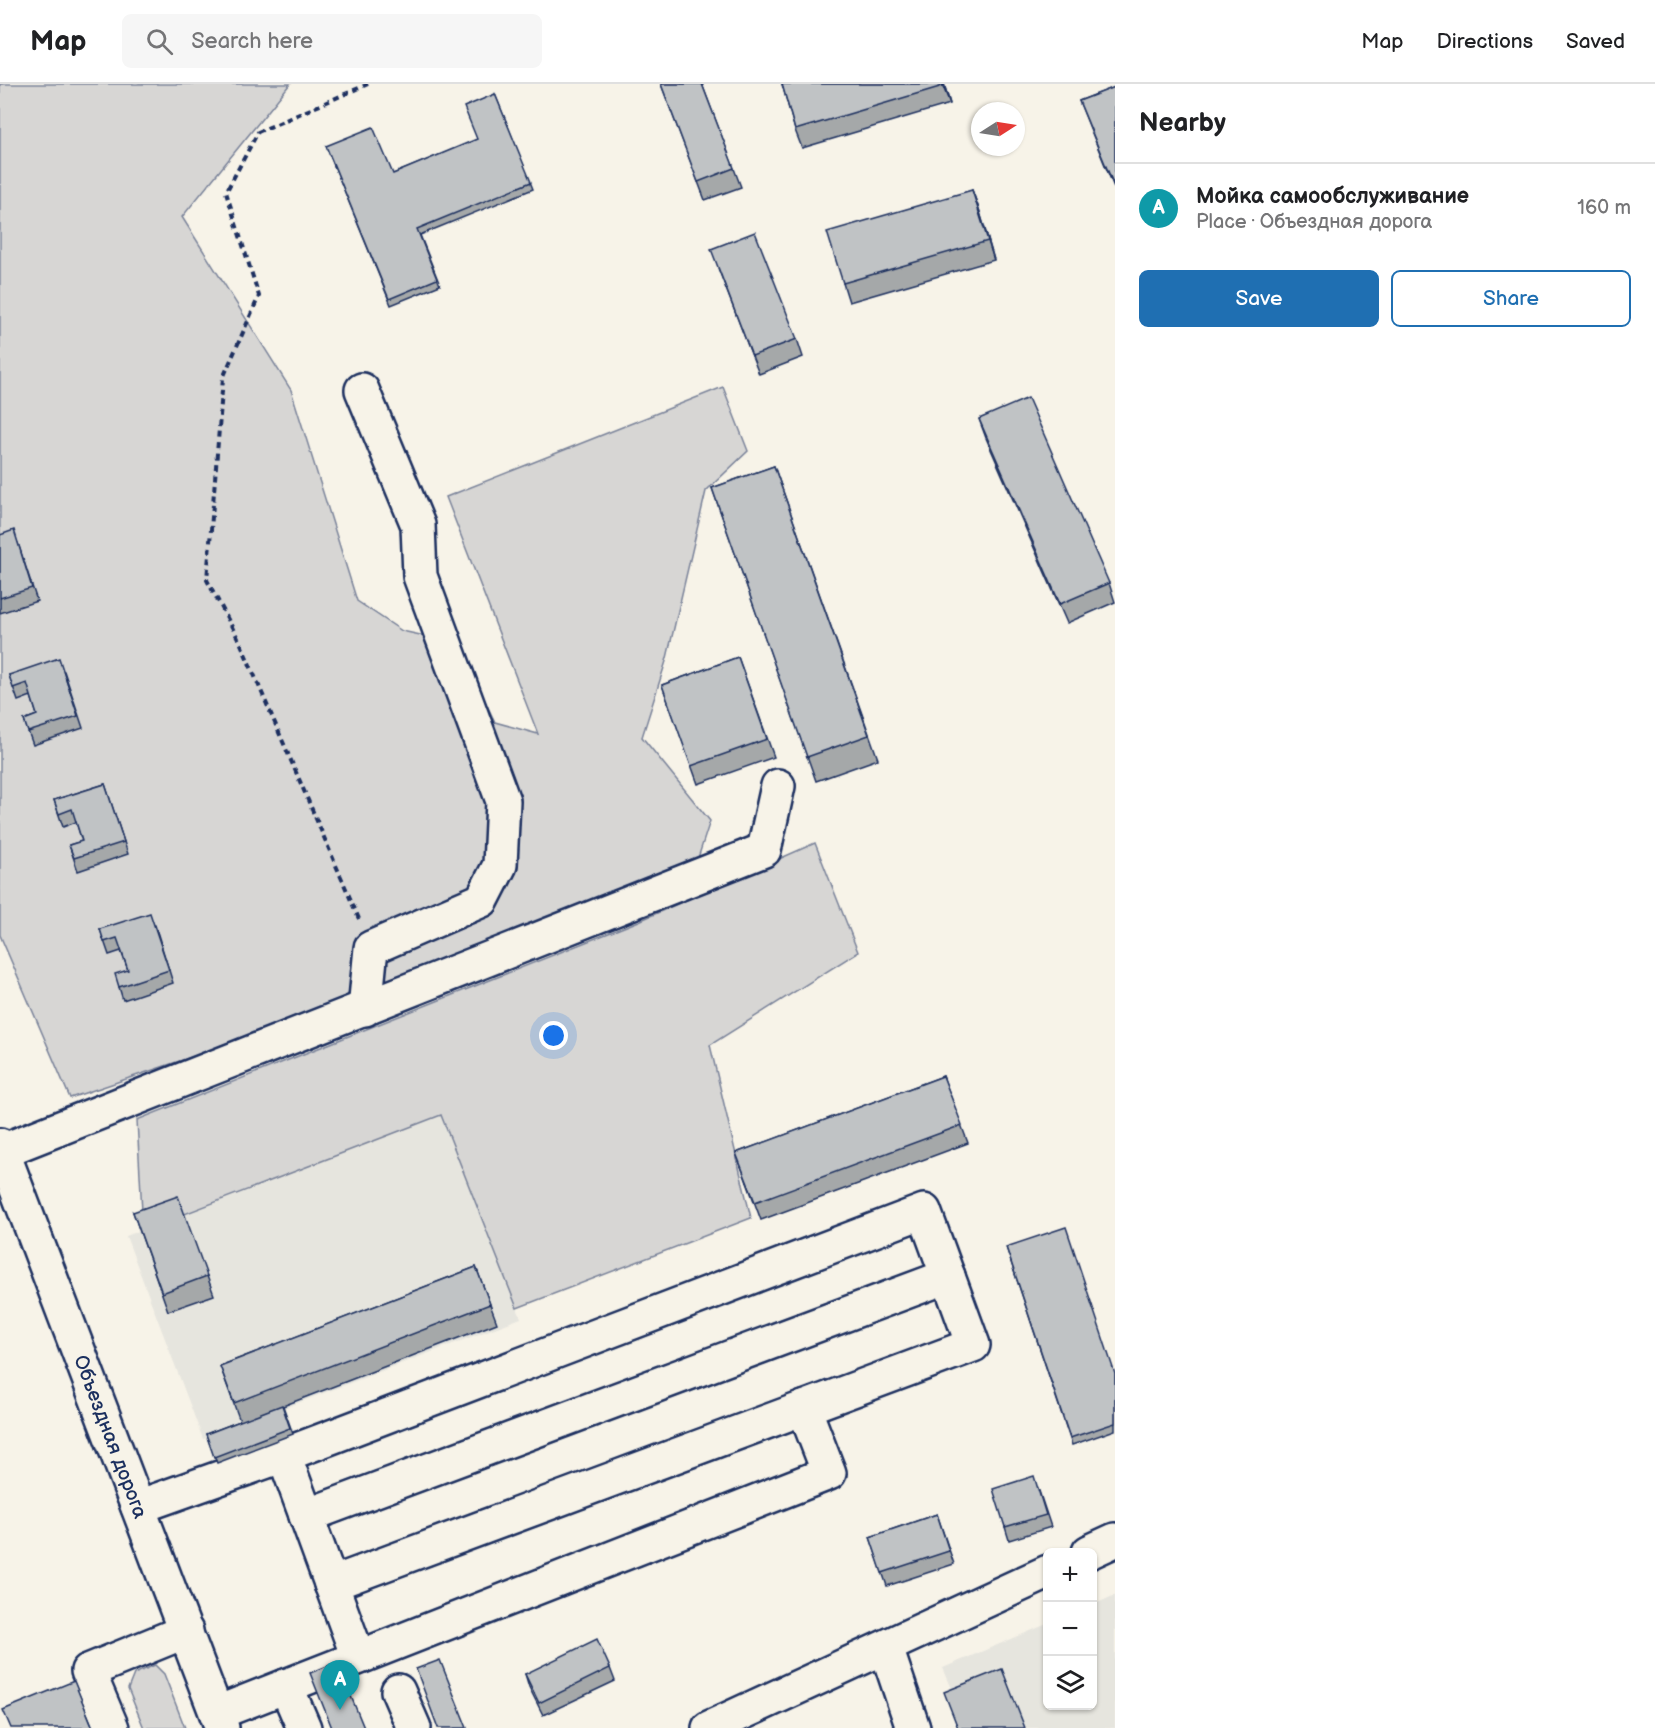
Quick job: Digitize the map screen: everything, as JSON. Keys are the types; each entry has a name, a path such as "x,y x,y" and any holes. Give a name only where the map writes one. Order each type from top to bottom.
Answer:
{"street":[{"path":"362,390 418,525 420,576 502,801 500,865 482,900 371,948 365,1009"},
{"path":"1,1148 365,1009 764,850 778,786"},
{"name":"Объездная дорога","path":"1,1148 219,1720"},
{"path":"138,1507 284,1455 924,1211 973,1345 331,1584"},
{"path":"306,1516 948,1276"},
{"path":"219,1720 286,1686 829,1473 804,1408"},
{"path":"284,1455 358,1657"},
{"path":"1097,1548 1115,1540"},
{"path":"709,1728 1043,1574"},
{"path":"112,1728 88,1671 186,1631"},
{"path":"886,1648 913,1728"},
{"path":"286,1686 304,1728"},
{"path":"398,1691 414,1728"}],"path":[{"path":"368,84 258,132 226,192 259,296 223,378 207,580 241,644 371,948"}],"shaded area":[{"path":"0,84 290,84 182,217 291,390 357,601 402,631 457,643 495,722 538,734 446,497 723,387 748,451 706,491 667,658 642,737 710,821 698,858 652,875 418,975 357,992 224,1046 70,1098 0,935"},
{"path":"815,843 858,952 710,1045 751,1218 517,1308 441,1115 143,1230 137,1120 639,921"},
{"path":"441,1115 521,1318 203,1439 126,1236"},
{"path":"1115,1595 1115,1728 958,1728 951,1711 960,1707 943,1668 1043,1626 1043,1710 1097,1710 1097,1603"},
{"path":"155,1665 164,1674 185,1728 144,1728 128,1689 134,1674"}],"building":[{"path":"661,84 702,84 734,168 698,182"},
{"path":"782,84 942,84 943,86 795,130"},
{"path":"1115,87 1115,188 1079,101"},
{"path":"495,94 531,182 417,229 437,279 389,299 326,146 373,127 393,174 477,139 464,107"},
{"path":"972,190 988,241 843,283 827,232"},
{"path":"755,232 797,339 752,356 711,249"},
{"path":"1028,398 1109,583 1060,604 979,419"},
{"path":"774,466 869,735 807,757 712,488"},
{"path":"14,530 32,588 0,598 0,535"},
{"path":"738,657 767,739 691,766 662,685"},
{"path":"59,658 78,716 28,732 24,720 37,715 27,683 13,688 9,675"},
{"path":"105,784 124,842 74,858 69,845 82,841 72,809 59,814 54,800"},
{"path":"150,913 169,970 119,987 115,974 128,970 117,938 104,942 100,929"},
{"path":"943,1076 962,1125 755,1202 736,1153"},
{"path":"178,1196 207,1276 162,1293 133,1212"},
{"path":"1066,1227 1115,1374 1115,1423 1070,1438 1006,1247"},
{"path":"476,1267 490,1304 234,1403 220,1366"},
{"path":"282,1405 290,1428 214,1457 206,1434"},
{"path":"1034,1476 1046,1515 1005,1527 993,1489"},
{"path":"937,1514 949,1551 882,1573 870,1537"},
{"path":"597,1639 610,1668 539,1703 525,1674"},
{"path":"440,1660 467,1728 438,1728 416,1669"},
{"path":"337,1662 364,1728 332,1728 310,1673"},
{"path":"1002,1669 1025,1728 958,1728 944,1692"},
{"path":"74,1681 93,1728 11,1728 3,1710"}],"place":[{"name":"Мойка самообслуживание","path":"340,1710"}]}
